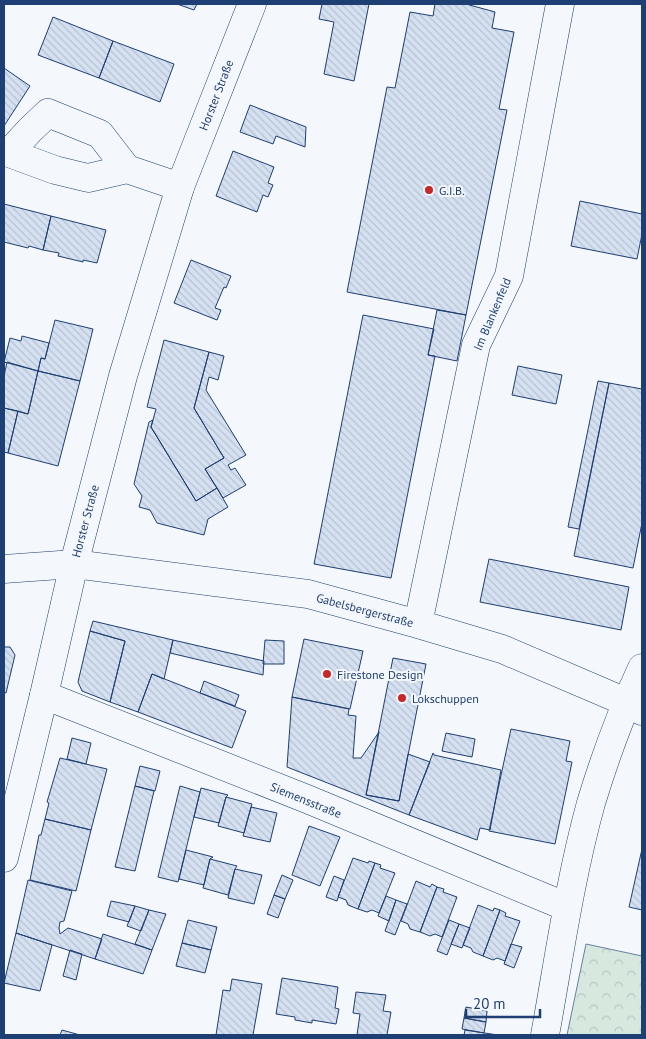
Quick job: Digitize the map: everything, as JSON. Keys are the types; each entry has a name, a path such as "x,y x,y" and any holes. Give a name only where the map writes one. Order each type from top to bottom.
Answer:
{"street":[{"name":"Horster Straße","path":"4,858 74,564 123,376 180,187 252,4"},
{"name":"Im Blankenfeld","path":"418,624 476,345 509,276 560,4"},
{"path":"127,169 100,134 48,113 6,157 88,178 127,169 180,187"},
{"name":"Gabelsbergerstraße","path":"4,569 74,564 308,594 502,649 634,706"},
{"path":"545,1035 567,907 592,803 634,706 642,668"},
{"name":"Siemensstraße","path":"44,696 307,799 567,907"}],"green space":[{"path":"586,944 642,956 642,1035 567,1035"}],"building":[{"path":"177,4 197,4 194,10"},
{"path":"322,4 369,4 354,81 324,74 334,22 319,19"},
{"name":"G.I.B.","path":"435,4 466,4 495,12 492,28 514,32 499,109 507,110 466,315 347,292 387,87 395,88 410,12 433,16"},
{"path":"53,17 113,41 99,78 38,55"},
{"path":"113,41 174,64 160,102 99,78"},
{"path":"4,68 30,86 4,126"},
{"path":"250,105 306,127 305,147 276,136 273,144 240,132"},
{"path":"233,151 274,167 268,183 273,185 268,197 263,195 257,212 216,196"},
{"path":"580,201 642,214 642,234 637,259 571,246"},
{"path":"4,204 51,216 43,250 4,242"},
{"path":"51,216 106,230 97,263 58,256 59,253 43,250"},
{"path":"191,260 231,276 215,308 221,310 217,320 174,303"},
{"path":"437,310 466,315 457,361 428,355"},
{"path":"363,315 434,329 428,355 435,356 391,578 314,564"},
{"path":"55,320 93,329 80,381 38,371 41,358 45,359"},
{"path":"22,336 49,343 45,359 41,358 38,371 4,362 10,338 21,341"},
{"path":"164,340 209,352 194,408 224,458 205,469 217,488 196,501 151,427 156,409 147,407"},
{"path":"209,352 224,356 218,380 209,377 206,390 246,455 228,465 231,470 235,468 246,485 223,498 205,469 224,458 194,408"},
{"path":"7,362 38,371 28,414 4,408 4,376"},
{"path":"518,366 562,375 556,404 512,395"},
{"path":"38,371 80,381 58,466 8,453 18,411 28,414"},
{"path":"598,381 609,383 579,529 568,527"},
{"path":"609,383 642,389 642,523 633,568 574,556"},
{"path":"4,408 18,411 8,453 4,452"},
{"path":"153,420 151,427 196,501 217,488 228,507 208,519 204,535 157,523 150,510 139,507 142,496 134,484 149,422"},
{"path":"489,559 629,587 621,630 480,602"},
{"path":"93,621 173,640 164,679 152,674 138,712 110,702 125,641 90,631"},
{"path":"90,631 125,641 110,702 82,691 78,682"},
{"name":"Firestone Design","path":"304,639 363,651 350,709 292,697"},
{"path":"173,640 264,661 263,675 170,653"},
{"path":"265,640 284,641 284,664 263,664"},
{"path":"4,647 10,647 15,655 6,693 4,692"},
{"name":"Lokschuppen","path":"393,658 426,664 399,801 366,795"},
{"path":"152,674 246,711 232,748 138,712"},
{"path":"204,681 239,695 235,706 200,693"},
{"path":"292,697 349,709 348,715 356,716 353,758 361,758 379,732 366,795 399,801 408,754 430,762 409,815 287,767"},
{"path":"511,729 570,741 566,761 572,762 555,844 489,831"},
{"path":"446,733 475,739 472,757 442,751"},
{"path":"72,738 91,743 86,764 67,759"},
{"path":"433,753 434,755 501,770 490,830 480,828 477,840 409,815"},
{"path":"60,758 107,769 91,830 45,819 49,803 47,802"},
{"path":"140,766 160,771 155,791 135,786"},
{"path":"135,786 154,791 135,871 115,867"},
{"path":"180,786 200,792 178,882 158,877"},
{"path":"201,788 228,795 219,823 194,817"},
{"path":"226,797 252,804 244,833 218,826"},
{"path":"251,807 277,813 270,842 243,836"},
{"path":"45,819 91,830 76,891 30,880 39,835 41,835"},
{"path":"309,826 340,837 320,886 292,875"},
{"path":"642,849 642,910 629,907"},
{"path":"186,850 213,857 210,859 204,885 179,879"},
{"path":"353,858 368,863 369,861 375,863 358,909 348,905 346,900 338,897"},
{"path":"210,859 237,866 228,895 203,888"},
{"path":"375,863 381,865 380,868 395,873 379,913 372,910 367,912 358,909"},
{"path":"235,869 262,875 254,904 228,898"},
{"path":"282,875 293,880 285,899 274,895"},
{"path":"334,876 344,880 337,901 326,897"},
{"path":"28,880 72,891 64,921 60,922 60,934 68,928 102,939 95,959 16,933"},
{"path":"416,881 430,887 432,884 437,887 420,932 410,929 408,924 401,921"},
{"path":"437,887 444,889 443,892 457,897 442,937 435,934 430,936 420,932"},
{"path":"274,895 285,899 278,918 267,914"},
{"path":"386,896 396,900 389,921 378,916"},
{"path":"396,900 407,904 395,935 385,931"},
{"path":"111,901 135,906 129,922 107,916"},
{"path":"478,905 493,911 494,908 500,910 483,956 463,945"},
{"path":"135,906 149,910 141,931 127,926"},
{"path":"149,910 166,914 152,950 135,944"},
{"path":"500,910 506,913 505,916 520,921 505,961 497,958 493,960 483,956"},
{"path":"188,920 217,927 211,950 182,943"},
{"path":"449,920 459,924 447,955 437,951"},
{"path":"459,924 470,928 462,948 451,944"},
{"path":"16,933 52,945 40,991 4,983"},
{"path":"103,934 152,950 143,974 95,959"},
{"path":"182,943 211,950 205,973 176,966"},
{"path":"511,944 522,947 514,968 504,964"},
{"path":"70,950 82,954 76,980 63,976"},
{"path":"282,978 338,987 335,1008 339,1009 336,1024 312,1020 312,1023 295,1020 295,1017 276,1014"},
{"path":"232,979 262,984 253,1035 216,1035 223,990 230,991"},
{"path":"356,992 386,995 383,1011 391,1012 387,1035 357,1035 360,1014 353,1013"},
{"path":"466,1007 487,1011 486,1022 464,1018"},
{"path":"464,1018 486,1022 484,1033 462,1029"},
{"path":"62,1030 80,1035 60,1035"},
{"path":"465,1030 498,1035 464,1035"}],"place":[{"name":"G.I.B.","path":"429,190"},
{"name":"Firestone Design","path":"327,674"},
{"name":"Lokschuppen","path":"402,698"}]}
